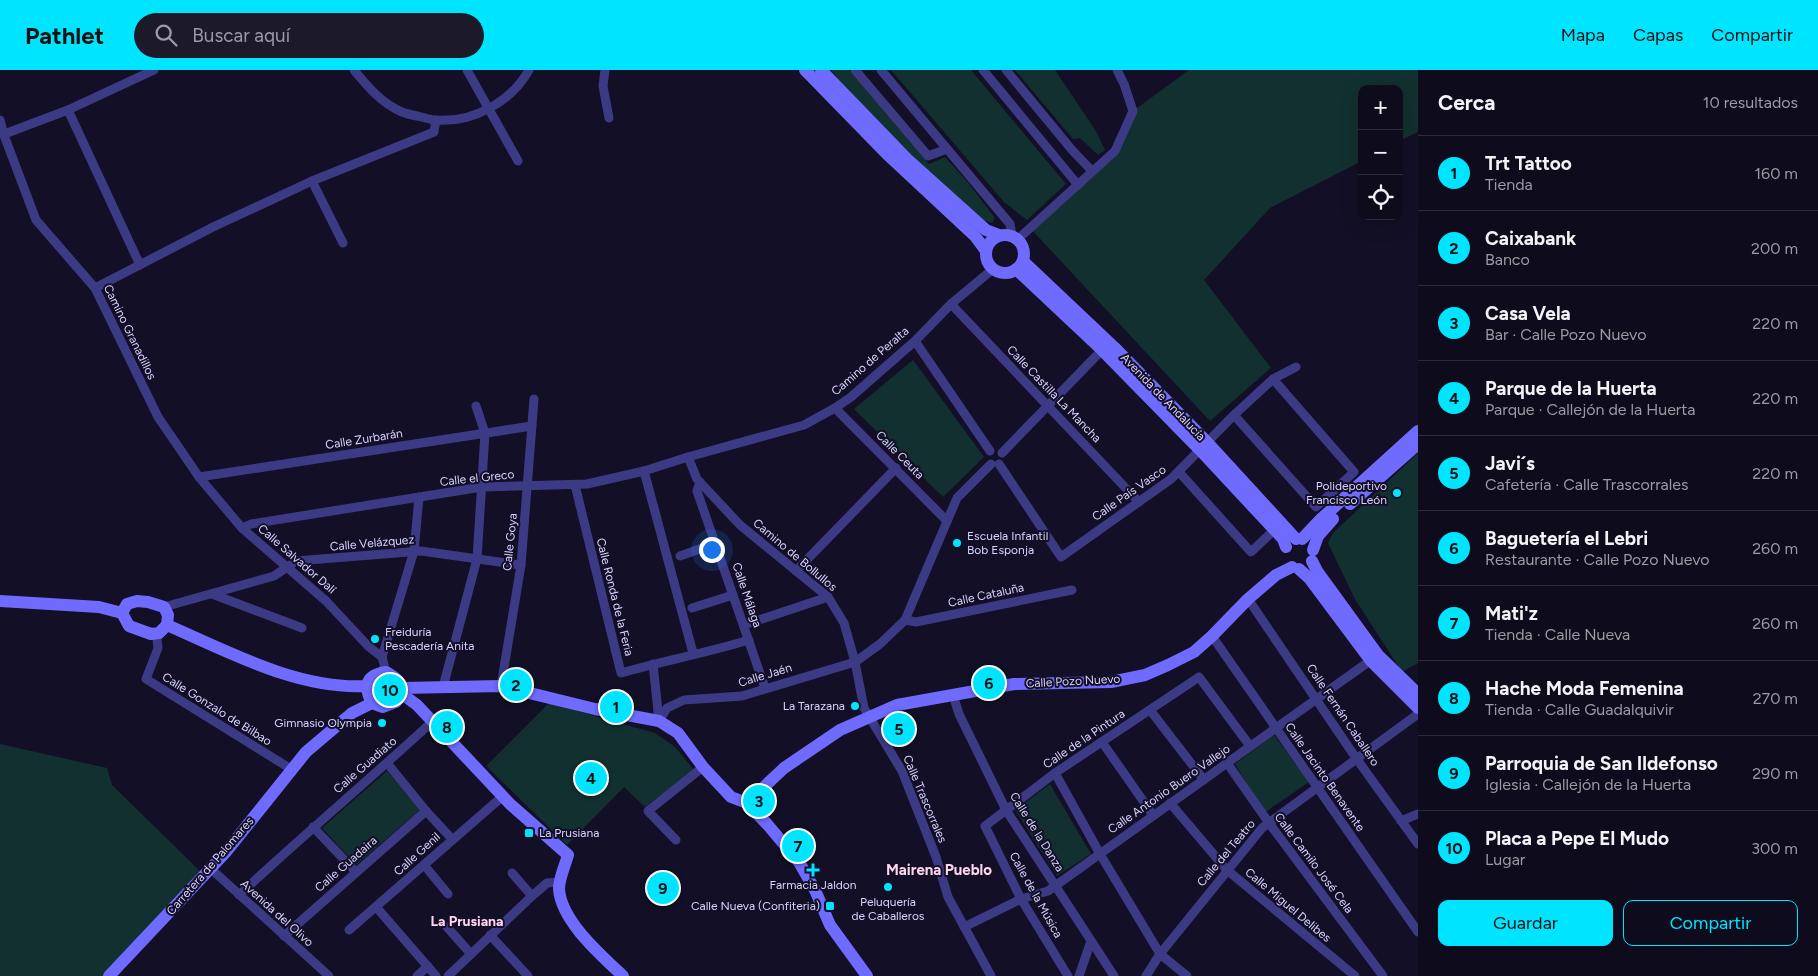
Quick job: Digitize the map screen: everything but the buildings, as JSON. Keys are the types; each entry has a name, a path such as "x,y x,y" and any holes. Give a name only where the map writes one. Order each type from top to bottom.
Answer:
{"street":[{"path":"7,133 68,110 154,70"},
{"path":"354,70 374,95 403,113 436,120 464,118 489,109 504,99 523,80 529,70"},
{"path":"467,70 518,162"},
{"path":"605,70 603,86 610,118"},
{"path":"805,70 887,154 975,236 986,251 988,264 993,269 1005,273 1020,265 1024,249 1015,237 1010,224 881,70"},
{"path":"821,70 907,159 986,230 998,235 1015,237 1078,185 1115,151 1133,111 1117,70"},
{"path":"855,70 928,156 947,149"},
{"path":"983,70 1078,185"},
{"path":"1006,70 1072,150 1092,171"},
{"path":"68,110 140,265"},
{"name":"Camino Granadillos","path":"0,120 36,220 95,288 158,417 199,477"},
{"path":"95,288 213,228 312,181 434,132 436,120"},
{"path":"312,181 343,243"},
{"path":"986,251 990,241 998,235"},
{"name":"Avenida de Andalucía","path":"1020,265 1102,350 1299,539"},
{"name":"Avenida de Andalucía","path":"1020,265 1115,348 1204,446 1274,530 1284,539 1290,561 1309,578 1374,658"},
{"name":"Camino de Peralta","path":"688,458 804,425 835,408 851,397 915,341 951,304 993,269"},
{"name":"Calle Castilla La Mancha","path":"951,304 1139,502"},
{"path":"915,341 990,451"},
{"path":"1002,453 1102,350"},
{"name":"Calle País Vasco","path":"995,464 1061,557 1179,472 1234,415 1273,379 1296,367"},
{"path":"1234,415 1316,507 1354,472 1273,379"},
{"name":"Calle Goya","path":"501,686 521,565 534,399"},
{"path":"443,687 477,559 485,433 476,406"},
{"name":"Calle Ceuta","path":"835,408 946,520"},
{"name":"Calle Zurbarán","path":"199,477 532,426"},
{"path":"1418,430 1299,539 1290,542 1290,561 1308,566 1313,556 1318,536 1327,525 1418,444"},
{"path":"990,451 997,450 1002,453"},
{"path":"990,451 987,459 995,464"},
{"path":"905,620 957,498 995,464 1003,460 1002,453"},
{"path":"688,458 700,482"},
{"name":"Calle el Greco","path":"242,528 251,524 482,487 587,484 644,471 688,458"},
{"path":"796,571 896,468"},
{"path":"644,471 693,654"},
{"path":"1179,472 1251,552 1274,530"},
{"name":"Calle Salvador Dalí","path":"199,477 242,528 326,601 368,646 382,657"},
{"name":"Calle Málaga","path":"700,482 698,491 765,688"},
{"name":"Camino de Bollullos","path":"700,482 740,525 828,597 844,624 855,662 864,708 869,716"},
{"name":"Calle Ronda de la Feria","path":"574,485 621,673 693,654 709,652 749,640"},
{"path":"386,672 382,657 414,552 419,498"},
{"path":"1299,539 1310,544 1317,571 1374,658 1418,708"},
{"path":"680,556 716,543"},
{"name":"Calle Velázquez","path":"167,617 212,594 274,576 296,561 414,552 521,565"},
{"name":"Calle Pozo Nuevo","path":"747,803 784,768 840,730 897,705 1014,684 1110,682 1145,675 1194,652 1290,561"},
{"name":"Calle Cataluña","path":"905,620 916,622 1072,590"},
{"path":"212,594 302,628"},
{"path":"692,608 733,594"},
{"path":"744,625 828,597"},
{"name":"Calle Fernán Caballero","path":"1248,600 1356,758 1418,844"},
{"path":"0,601 45,602 99,607 122,613 129,626 151,634 167,617"},
{"path":"122,613 127,604 137,601 148,602 167,617 262,666 315,682 348,687 368,694 383,707 396,702 402,691"},
{"name":"Calle Gonzalo de Bilbao","path":"167,617 157,639 158,648 146,679 291,769"},
{"name":"Calle Jaén","path":"659,720 667,708 684,700 742,696 855,662 880,644 905,620"},
{"name":"Calle Jacinto Benavente","path":"1212,636 1418,932"},
{"path":"1374,658 1418,694"},
{"name":"Calle Antonio Buero Vallejo","path":"964,927 1021,899 1048,891 1374,658"},
{"path":"653,664 659,720"},
{"path":"368,694 370,679 376,674 386,672 397,678 402,691 418,705 503,796 568,855 559,890 564,905 577,930 623,976"},
{"name":"Calle de la Pintura","path":"986,826 1055,773 1199,677 1250,746"},
{"path":"402,691 443,687 501,686 595,708 659,720 678,733 703,767 731,797 747,803 799,862 815,890 830,924 867,976"},
{"name":"Carretera de Palomares","path":"110,976 225,853 306,752 352,713 368,694"},
{"name":"Calle de la Danza","path":"953,695 959,714 1006,810 1114,976"},
{"path":"1150,710 1204,780"},
{"name":"Calle del Teatro","path":"1146,976 1160,954 1262,828 1418,714"},
{"name":"Calle Trascorrales","path":"869,716 902,771 936,857 948,897 990,976"},
{"name":"Calle Guadiato","path":"239,895 313,826 433,721"},
{"path":"1102,742 1154,815"},
{"path":"387,763 452,839"},
{"name":"Calle Camilo José Cela","path":"1227,763 1268,823 1383,976"},
{"path":"676,840 648,811 703,767"},
{"path":"1055,773 1100,854 1160,954 1187,976"},
{"name":"Calle Genil","path":"349,930 377,908 452,839 503,796"},
{"name":"Calle Miguel Delibes","path":"1170,803 1227,870 1355,976"},
{"name":"Calle Guadaira","path":"284,936 426,810"},
{"path":"1401,821 1418,814"},
{"path":"313,826 356,872"},
{"name":"Calle de la Música","path":"986,826 1021,899 1068,976"},
{"path":"424,865 448,894"},
{"name":"Avenida del Olivo","path":"210,868 329,976"},
{"path":"512,873 532,896"},
{"path":"452,975 490,935 547,883 560,882"},
{"path":"377,908 436,976"},
{"path":"447,927 471,954"},
{"path":"490,935 528,976"},
{"path":"1079,976 1091,941"},
{"path":"417,976 428,966"}],"green space":[{"path":"831,70 849,70 929,164 945,157 966,180 995,218 992,223 983,220 904,148 866,110"},
{"path":"891,70 971,70 1066,184 1027,220 1004,202"},
{"path":"1015,70 1055,70 1096,131 1105,150 1098,155 1080,138 1073,139"},
{"path":"1189,70 1418,70 1418,132 1403,139 1403,85 1358,85 1358,163 1270,208 1204,280 1271,368 1210,421 1030,228 1115,151 1133,111"},
{"path":"913,360 984,457 943,497 854,409"},
{"name":"Polideportivo Francisco León","path":"1418,453 1418,663 1402,672 1355,599 1328,543 1333,533"},
{"path":"549,703 655,733 675,747 694,770 645,807 624,787 567,845 486,766"},
{"path":"1274,735 1309,782 1264,813 1235,764"},
{"path":"0,744 107,768 112,785 204,875 106,976 0,976"},
{"path":"387,771 420,810 356,865 322,828"},
{"path":"1050,784 1091,854 1057,876 1015,810"}],"place":[{"name":"Polideportivo Francisco León","path":"1397,493"},
{"name":"Escuela Infantil Bob Esponja","path":"957,543"},
{"name":"Freiduría Pescadería Anita","path":"375,639"},
{"name":"Baguetería el Lebri","path":"989,683"},
{"name":"Caixabank","path":"516,685"},
{"name":"Placa a Pepe El Mudo","path":"390,690"},
{"name":"La Tarazana","path":"855,706"},
{"name":"Trt Tattoo","path":"616,707"},
{"name":"Gimnasio Olympia","path":"382,723"},
{"name":"Hache Moda Femenina","path":"447,727"},
{"name":"Javi´s","path":"899,729"},
{"name":"Parque de la Huerta","path":"591,778"},
{"name":"Casa Vela","path":"759,801"},
{"name":"La Prusiana","path":"529,833"},
{"name":"Mati'z","path":"798,846"},
{"name":"Farmacia Jaldon","path":"813,870"},
{"name":"Peluquería de Caballeros","path":"888,887"},
{"name":"Parroquia de San Ildefonso","path":"663,888"},
{"name":"Calle Nueva (Confiteria)","path":"830,906"}],"district":[{"name":"Mairena Pueblo","path":"939,870"},
{"name":"La Prusiana","path":"467,921"}]}
